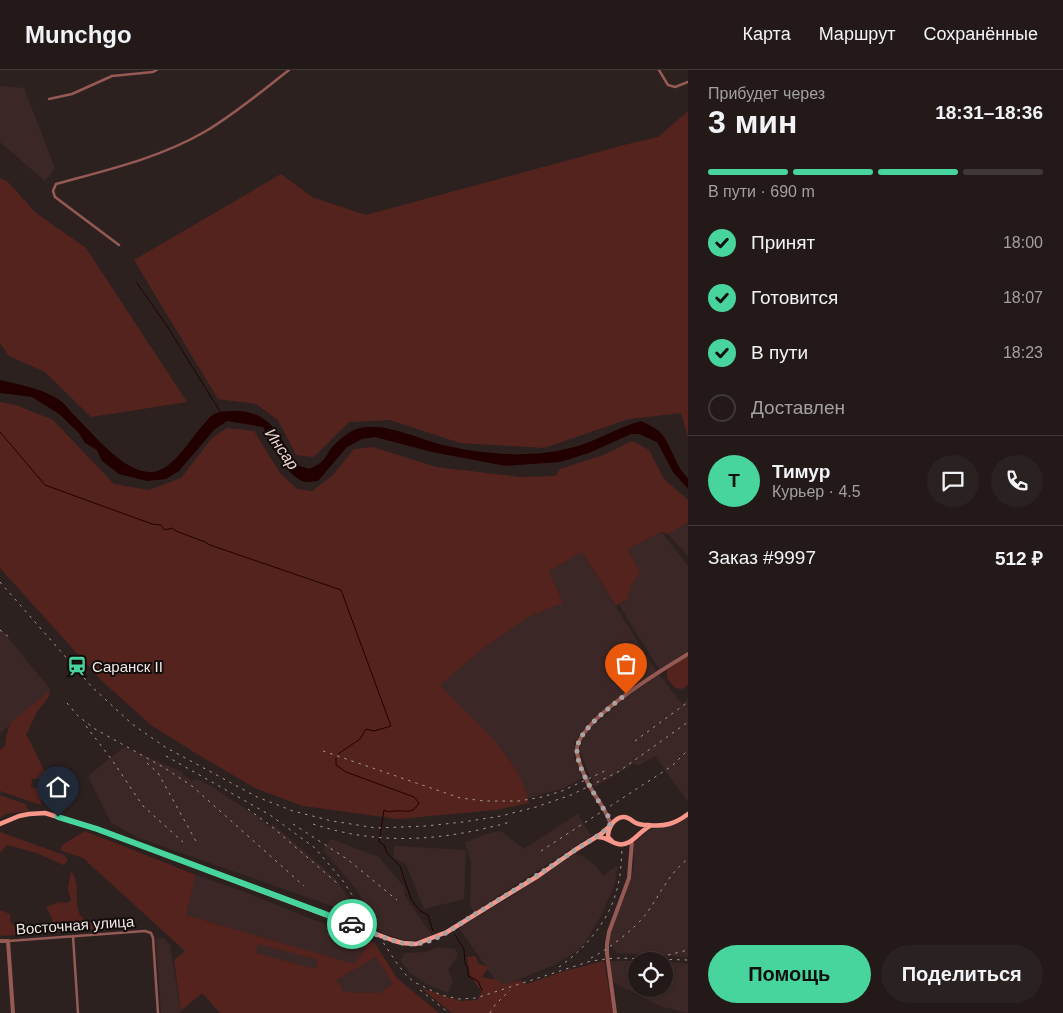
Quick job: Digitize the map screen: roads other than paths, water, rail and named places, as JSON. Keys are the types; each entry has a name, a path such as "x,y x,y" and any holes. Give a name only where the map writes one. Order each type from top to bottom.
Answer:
{"main road":[{"path":"0,824 12,818 45,813 97,829 402,943 410,944 424,942 437,937 530,881 597,837 619,818 625,817 634,822 653,826 669,825 688,814"},
{"path":"634,822 637,829 634,838"},
{"path":"610,826 608,835 612,841"},
{"path":"597,837 619,844 628,844 643,830 653,826"}],"street":[{"path":"49,99 72,94 112,76 157,70"},
{"path":"119,245 55,197 54,190 56,184 133,163 205,131 239,110 289,70"},
{"path":"659,70 668,85 676,87 688,82"},
{"path":"610,826 608,816 592,790 582,768 577,751 581,738 591,725 626,694 688,654"},
{"path":"608,816 619,818"},
{"path":"615,1013 607,944 609,932 629,878 630,845 634,838"},
{"path":"619,844 630,855"},
{"name":"Восточная улица","path":"0,941 145,931 151,933 153,938 158,1013"},
{"path":"73,936 78,1013"},
{"path":"8,940 13,1013"}],"water":[{"name":"Инсар","path":"0,380 37,389 58,399 119,458 130,466 151,472 159,471 166,467 180,454 211,416 225,411 249,412 267,421 280,436 297,465 309,469 318,465 333,446 346,435 364,427 387,428 443,445 476,451 528,454 545,453 578,446 641,421 659,431 663,436 679,467 688,478 688,489 673,472 657,442 639,434 631,434 589,453 560,462 506,466 432,452 375,437 362,439 347,447 318,481 304,482 284,465 263,427 227,421 214,430 179,471 166,479 147,481 119,474 102,461 97,450 85,443 79,433 59,414 32,397 0,393"}],"waterway":[{"path":"137,283 167,326 221,413"},
{"path":"0,432 45,485 152,524 161,525 165,530 172,528 210,545 341,590 391,726 374,731 366,729 360,739 338,754"},
{"path":"336,758 336,765 346,772 414,797 419,803 412,811 389,812 384,810 379,842 384,845 387,853 400,866 411,899 419,910 428,915 433,931"},
{"path":"455,935 464,949 468,976 478,981 482,990"}],"railway":[{"path":"0,582 92,687 132,724 165,747 257,797 293,811 332,821 376,828 426,826 501,816 536,807 571,795 618,772 688,722"},
{"path":"0,630 10,638"},
{"path":"635,741 688,702"},
{"path":"67,703 78,716 95,729 163,767 192,786 304,886"},
{"path":"86,726 143,806 183,842"},
{"path":"541,851 672,766 688,750"},
{"path":"323,751 460,798 485,801 519,801 542,797 562,791 607,770"},
{"path":"166,756 270,815 315,848 343,881 405,974 414,982 441,995 459,999 476,998 591,961 615,958 688,960"},
{"path":"147,763 158,773 197,843"},
{"path":"248,809 271,826 337,883"},
{"path":"313,824 363,836 412,838 436,837 510,822"},
{"path":"293,824 347,859 397,900"},
{"path":"559,967 588,942 610,909 619,881 622,850"},
{"path":"591,958 620,939 641,920 675,871 688,859"},
{"path":"673,954 688,950"},
{"path":"420,990 449,1013"},
{"path":"490,1013 510,990"}],"place":[{"name":"Саранск II","path":"77,666"}]}
